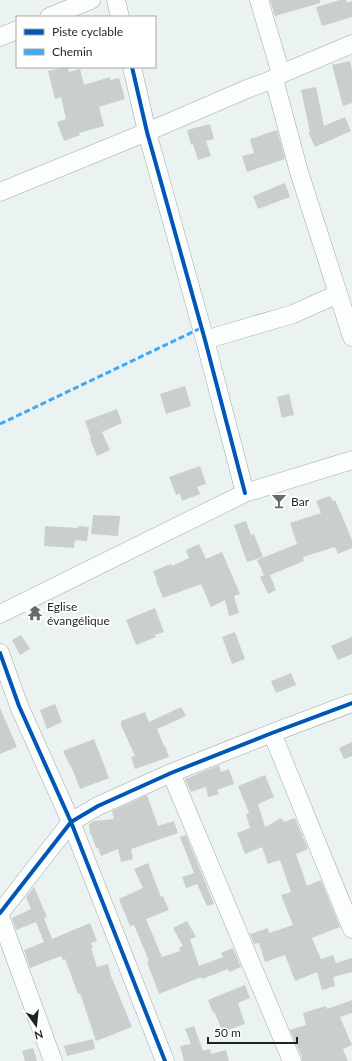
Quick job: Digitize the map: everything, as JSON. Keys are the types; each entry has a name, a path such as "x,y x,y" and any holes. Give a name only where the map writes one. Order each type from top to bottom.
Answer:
{"street":[{"path":"51,16 91,0"},
{"path":"116,0 120,16"},
{"path":"259,0 299,172 352,337"},
{"path":"0,37 16,30"},
{"path":"0,192 147,132 352,44"},
{"path":"132,68 147,132 205,340 245,493"},
{"path":"205,340 292,314 338,294"},
{"path":"0,614 245,493 352,460"},
{"path":"0,653 19,706 71,822 165,1061"},
{"path":"0,912 71,822 98,806 171,773 352,703"},
{"path":"272,733 352,929"},
{"path":"171,773 292,1061"},
{"path":"0,916 53,1061"}],"building":[{"path":"270,0 320,0 320,3 275,16"},
{"path":"340,0 346,0 347,3 352,1 352,17 322,26 316,7"},
{"path":"350,61 352,70 352,103 343,106 332,65"},
{"path":"68,68 69,72 80,69 84,85 110,77 110,80 119,78 125,99 99,107 104,126 79,133 80,135 64,141 57,122 66,119 61,97 55,99 48,71"},
{"path":"316,87 324,126 345,117 351,131 315,147 308,132 310,132 301,90"},
{"path":"210,124 214,139 206,141 211,156 198,160 193,144 191,145 187,130"},
{"path":"277,130 285,159 247,172 242,156 254,153 250,139"},
{"path":"285,183 290,197 258,209 253,196"},
{"path":"185,386 191,406 166,414 160,394"},
{"path":"289,394 294,415 282,418 277,397"},
{"path":"117,409 122,423 102,432 110,450 97,456 85,421"},
{"path":"200,466 206,484 197,487 200,494 182,501 180,494 176,495 169,477"},
{"path":"330,496 333,501 335,500 348,530 352,540 352,548 338,554 335,547 303,557 304,561 270,575 276,590 268,594 260,577 264,575 257,560 297,544 290,523 321,513 316,501"},
{"path":"93,515 120,516 118,536 91,534"},
{"path":"246,521 251,535 254,534 263,557 247,562 234,525"},
{"path":"45,526 78,528 78,526 89,527 87,541 75,540 74,548 44,546"},
{"path":"199,544 206,559 222,552 240,594 234,596 239,613 229,616 225,600 211,607 201,584 163,598 153,571 171,564 172,566 189,558 186,550"},
{"path":"155,608 164,632 136,645 126,620"},
{"path":"235,632 245,659 232,664 222,637"},
{"path":"21,635 30,649 20,655 12,640"},
{"path":"352,637 352,654 338,660 331,646"},
{"path":"291,673 296,685 276,693 271,681"},
{"path":"55,704 62,722 47,729 40,710"},
{"path":"181,707 186,716 157,729 169,757 135,769 131,757 135,756 121,725 121,721 145,712 149,722"},
{"path":"0,708 17,747 0,754"},
{"path":"94,739 109,778 80,789 63,751"},
{"path":"352,742 352,756 344,759 339,748"},
{"path":"219,765 221,772 229,769 234,784 217,790 219,794 208,797 206,787 191,792 185,779"},
{"path":"265,775 274,797 258,804 265,827 281,818 284,822 295,818 308,849 296,854 307,886 321,880 340,927 312,938 321,959 333,955 336,963 352,958 352,972 333,977 335,986 322,990 317,972 295,981 285,955 265,962 259,943 254,944 250,934 268,928 269,933 293,925 281,895 291,892 280,860 268,864 262,847 245,854 237,833 250,828 246,814 249,813 238,786"},
{"path":"147,795 158,826 174,821 178,833 131,849 133,859 121,862 118,849 101,856 98,848 96,848 91,834 90,835 89,824 94,821 114,819 112,811"},
{"path":"186,835 214,904 207,906 197,884 186,888 182,877 194,873 180,837"},
{"path":"148,863 161,897 163,896 169,910 146,919 162,957 180,951 179,948 183,946 173,928 187,921 196,937 190,939 199,966 223,957 221,953 233,948 241,967 229,972 228,969 202,979 201,977 159,994 147,962 149,961 134,925 130,926 119,899 143,888 134,869"},
{"path":"34,887 47,917 44,918 52,939 90,923 97,941 91,943 93,947 91,948 97,967 108,964 111,976 132,1027 96,1041 80,993 78,994 65,959 63,960 61,956 30,968 24,950 44,942 36,922 16,930 12,918 31,909 26,897"},
{"path":"245,985 250,998 238,1003 245,1024 222,1032 215,1012 213,1013 208,1000"},
{"path":"352,1000 352,1013 340,1017 352,1045 343,1049 348,1061 302,1061 302,1057 290,1030 306,1025 303,1013 326,1006 327,1009"},
{"path":"194,1026 203,1051 210,1049 211,1054 226,1050 229,1061 184,1061 180,1046 191,1044 185,1029"},
{"path":"93,1039 95,1049 67,1056 64,1046"},
{"path":"33,1048 37,1061 25,1061 22,1051"}],"marked path":[{"path":"0,424 201,328"}],"cycle path":[{"path":"132,68 147,132 205,340 245,493"},
{"path":"0,653 19,706 71,822 165,1061"},
{"path":"0,913 71,822 98,806 171,773 352,703"}],"place":[{"name":"Bar","path":"279,501"},
{"name":"Eglise évangélique","path":"35,613"}]}
